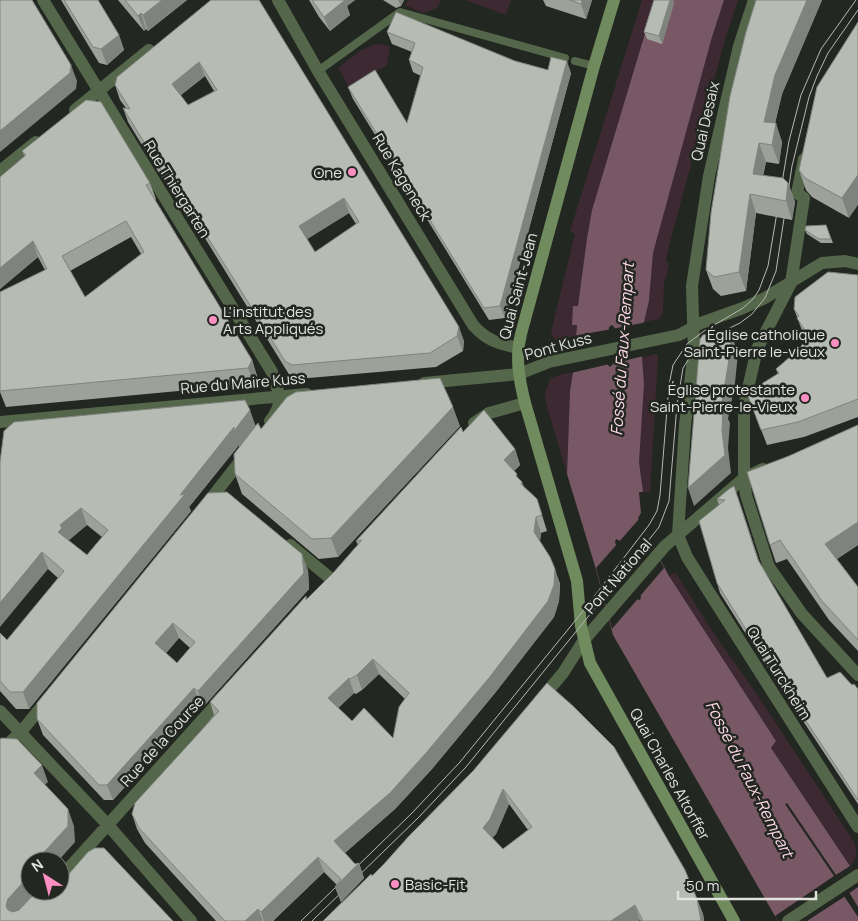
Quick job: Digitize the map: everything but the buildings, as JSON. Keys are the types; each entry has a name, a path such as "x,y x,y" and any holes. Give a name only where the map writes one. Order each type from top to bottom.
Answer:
{"street":[{"name":"Rue Thiergarten","path":"43,0 272,372 280,396"},
{"name":"Rue Kageneck","path":"278,0 318,71 474,325 483,336 498,343 518,348"},
{"name":"Quai Saint-Jean","path":"584,640 579,616 577,581 525,403 518,374 518,348 594,66 614,0"},
{"name":"Quai Desaix","path":"678,534 686,425 694,351 692,310 698,293 700,264 697,252 709,176 739,46 754,0"},
{"path":"67,117 159,42"},
{"path":"0,172 45,135"},
{"path":"806,149 796,194 804,198 791,284 757,349 744,406 744,478 746,494 770,567 802,614 858,675"},
{"name":"Pont Kuss","path":"518,374 549,362 679,335 743,308 791,284 822,264 845,261 858,264"},
{"path":"408,384 518,374"},
{"name":"Rue du Maire Kuss","path":"0,422 321,392"},
{"path":"262,433 279,410 280,396"},
{"path":"463,435 482,416 525,403"},
{"path":"196,518 225,490 250,449"},
{"name":"Pont National","path":"531,711 563,673 584,640 657,554 744,478 777,463"},
{"name":"Quai Turckheim","path":"678,534 687,557 858,827"},
{"path":"282,538 329,579"},
{"name":"Quai Charles Altorffer","path":"584,640 590,663 734,921"},
{"path":"0,751 20,733 57,687"},
{"name":"Rue de la Course","path":"70,867 229,691"},
{"path":"0,712 108,825 191,921"},
{"path":"788,921 858,875"},
{"path":"20,921 39,901"}],"lane":[{"path":"318,71 400,12 565,58"},
{"path":"575,60 594,66"}],"shaded area":[{"path":"408,0 441,0 437,8 423,13 405,5"},
{"path":"465,0 511,0 506,15"},
{"path":"642,0 655,0 592,210 578,307 574,306 572,325 577,325 576,336 556,340 551,332 575,234 570,231"},
{"path":"724,0 738,0 726,36 667,253 666,262 669,263 666,279 664,279 663,314 659,319 644,322 649,301 653,253 712,37"},
{"path":"376,44 390,46 387,65 349,87 338,68 360,51"},
{"path":"655,354 658,355 658,359 650,492 643,492 639,462 642,358"},
{"path":"573,372 570,391 567,474 546,403 545,393 550,379"},
{"path":"675,572 854,842 856,855 850,866 771,748 776,741 669,576"}],"water":[{"name":"Fossé du Faux-Rempart","path":"655,0 724,0 712,37 653,253 649,301 644,322 642,358 644,384 639,462 643,492 639,492 641,513 638,518 669,576 776,741 771,748 858,878 858,907 838,874 832,878 858,917 858,921 779,921 613,635 595,566 567,474 570,391 577,325 572,325 573,306 578,306 592,210","holes":["612,325 615,328 613,364 610,367 607,364 609,327","616,539 620,541 641,597 640,600 636,599 615,542"]}],"pier":[{"path":"647,322 644,356 571,373 573,336"},
{"path":"639,519 664,568 612,629 596,568"},
{"path":"787,803 836,875 850,866 858,878 858,887 848,894 837,877 835,878 847,895 807,921 779,921 775,916 834,876 785,804"}],"tram line":[{"path":"301,921 412,813 460,762 579,616 649,525 657,511 660,495 669,385 673,365 687,344 704,331 743,308 759,290 768,266 789,141 801,95 821,49 856,0"},
{"path":"312,921 419,817 466,767 659,527 669,501 677,405 683,368 694,351 715,335 740,323 752,314 765,298 776,271 792,166 809,97 828,53 858,10"}],"place":[{"name":"One","path":"352,172"},
{"name":"L'institut des Arts Appliqués","path":"213,320"},
{"name":"Église catholique Saint-Pierre le-vieux","path":"835,343"},
{"name":"Église protestante Saint-Pierre-le-Vieux","path":"805,398"},
{"name":"Basic-Fit","path":"395,884"}]}
